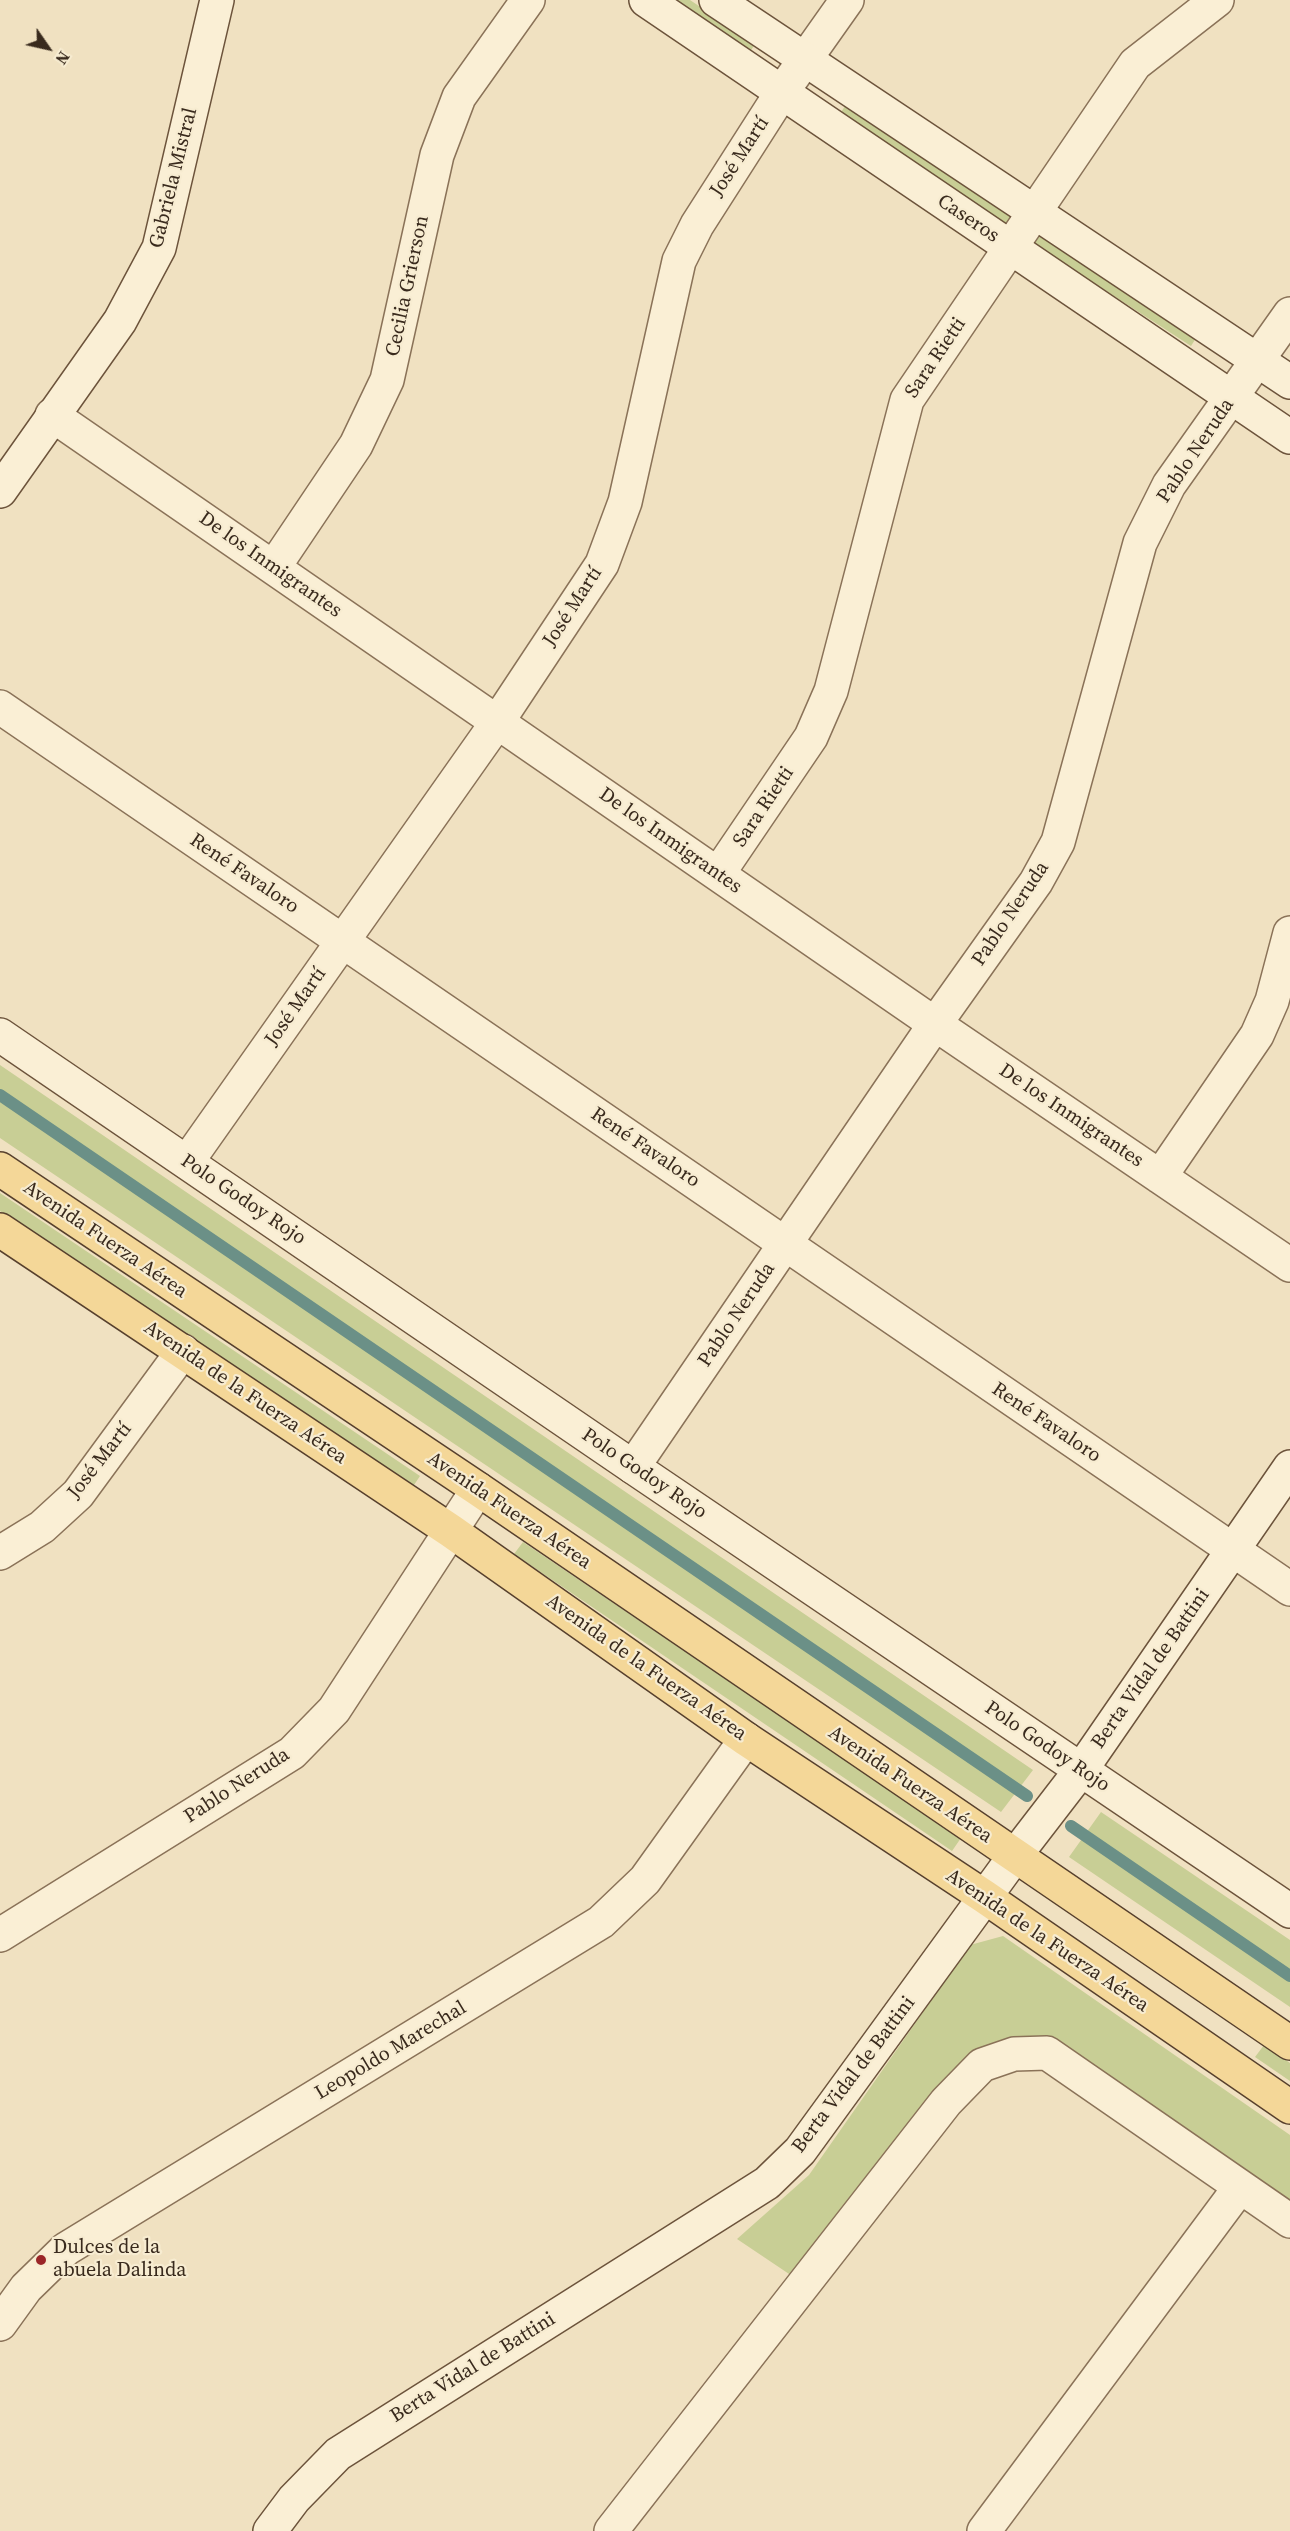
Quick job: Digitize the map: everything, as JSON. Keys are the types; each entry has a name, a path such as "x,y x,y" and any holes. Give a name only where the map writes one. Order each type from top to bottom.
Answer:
{"main road":[{"name":"Avenida Fuerza Aérea","path":"0,1169 478,1489 1014,1857"},
{"name":"Avenida de la Fuerza Aérea","path":"0,1230 451,1531 746,1739 985,1897 1290,2107"},
{"path":"1014,1857 1290,2043"}],"street":[{"name":"Gabriela Mistral","path":"0,491 120,321 159,248 217,0"},
{"name":"Cecilia Grierson","path":"274,567 356,445 387,380 437,155 459,97 528,0"},
{"name":"Caseros","path":"646,0 1290,437"},
{"path":"716,0 1290,382"},
{"name":"José Martí","path":"187,1162 498,721 602,564 625,502 679,261 697,225 782,92 847,0"},
{"name":"Sara Rietti","path":"718,874 811,737 831,691 907,400 1135,64 1217,0"},
{"name":"Pablo Neruda","path":"633,1467 935,1024 1036,882 1058,842 1140,543 1168,485 1290,314"},
{"name":"De los Inmigrantes","path":"52,415 935,1024 1290,1265"},
{"name":"René Favaloro","path":"0,707 1290,1589"},
{"path":"1160,1177 1257,1035 1272,1001 1290,933"},
{"name":"Polo Godoy Rojo","path":"0,1035 1290,1911"},
{"name":"José Martí","path":"0,1553 42,1527 78,1494 183,1351"},
{"name":"Berta Vidal de Battini","path":"270,2531 294,2499 338,2454 767,2183 800,2151 1014,1857 1081,1770 1290,1467"},
{"name":"Pablo Neruda","path":"0,1935 292,1753 334,1710 478,1489"},
{"name":"Leopoldo Marechal","path":"0,2324 26,2288 66,2249 601,1922 645,1880 746,1739"},
{"path":"611,2531 946,2102 982,2065 1014,2054 1047,2053 1290,2221"},
{"path":"984,2531 1240,2187"}],"green space":[{"path":"667,0 690,0 755,44 748,55"},
{"path":"845,106 1198,335 1191,346 838,117"},
{"path":"0,1065 1033,1770 1001,1812 0,1138"},
{"path":"0,1193 420,1476 412,1488 0,1211"},
{"path":"523,1542 961,1838 952,1851 514,1554"},
{"path":"1101,1812 1290,1940 1290,2007 1069,1857"},
{"path":"1003,1936 1290,2135 1290,2200 1058,2040 989,2047 798,2280 737,2239 809,2175 970,1945"},
{"path":"1264,2045 1290,2063 1290,2081 1255,2057"}],"waterway":[{"path":"0,1095 1027,1796"},
{"path":"1071,1826 1290,1976"}],"place":[{"name":"Dulces de la abuela Dalinda","path":"41,2260"}]}
